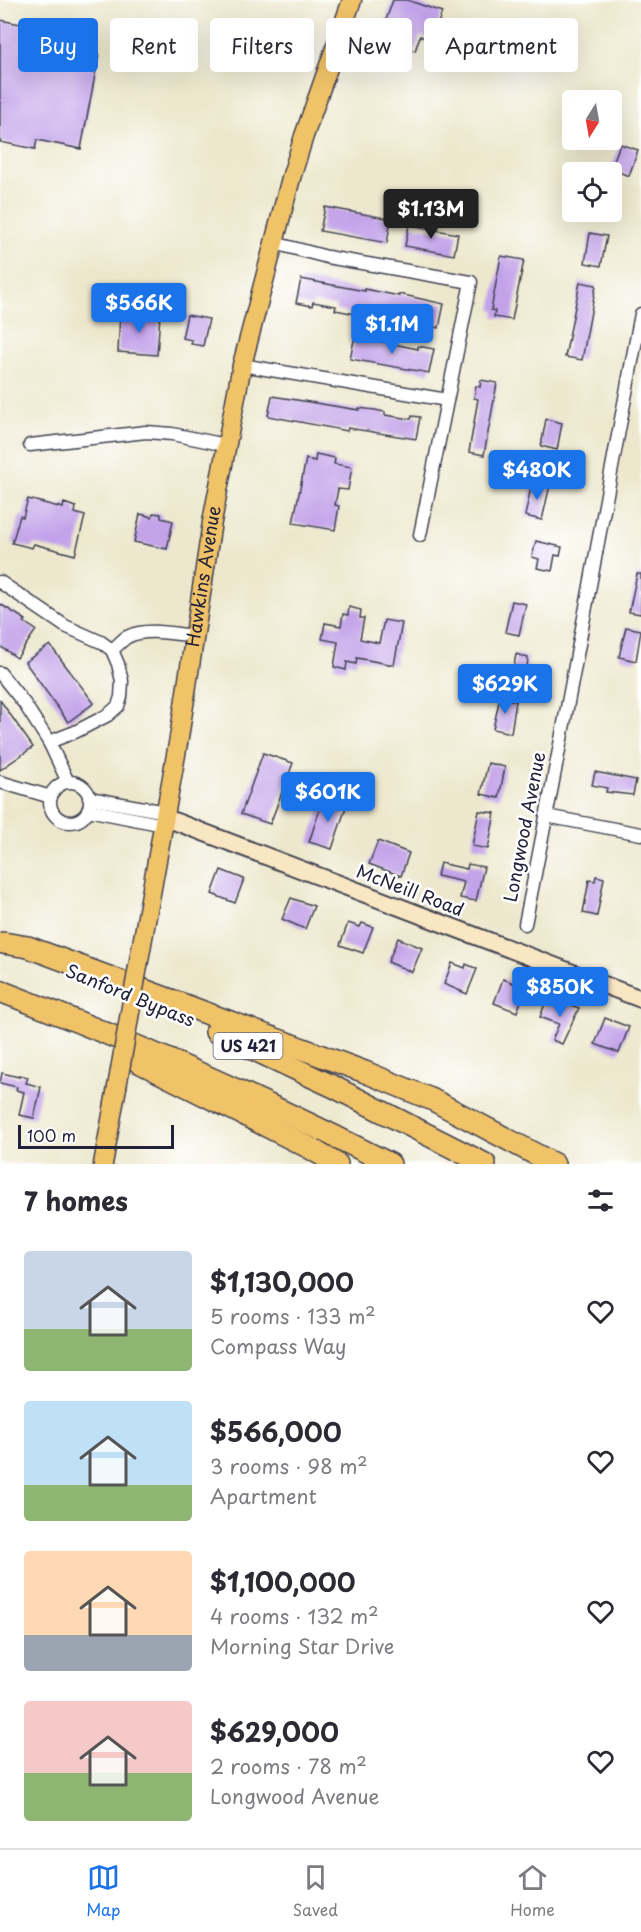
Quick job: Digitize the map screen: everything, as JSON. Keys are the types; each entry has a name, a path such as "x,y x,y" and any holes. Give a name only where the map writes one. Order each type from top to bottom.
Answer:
{"highway":[{"name":"Sanford Bypass","path":"2,942 21,953 143,1000 230,1038 332,1086 485,1164"},
{"path":"2,942 28,947 365,1072 433,1100 554,1164"},
{"name":"US 421","path":"0,991 153,1053 250,1096 390,1164"},
{"path":"0,998 157,1070 336,1164"}],"main road":[{"name":"Hawkins Avenue","path":"103,1164 165,818 212,522 242,364 304,136 352,0"}],"street":[{"path":"274,243 327,256 471,282 420,536"},
{"name":"Longwood Avenue","path":"525,924 641,314"},
{"path":"242,364 447,400"},
{"path":"30,445 146,432 172,434 226,445"},
{"path":"0,582 65,626 101,642 112,650 118,664 122,681 118,706 108,715 49,742"},
{"path":"112,650 127,638 140,633 194,636"},
{"path":"0,673 24,703 49,742 68,782"},
{"path":"0,782 51,797"},
{"path":"68,782 81,785 86,790 88,804 79,819 67,821 61,820 50,806 51,797 56,788 68,782"},
{"path":"88,804 165,818"},
{"path":"546,816 641,834"},
{"name":"McNeill Road","path":"165,818 641,999"}],"building":[{"path":"393,0 407,0 442,12 440,18 424,18 424,37 420,36 415,51 412,50 412,18 387,18"},
{"path":"0,20 18,24 18,72 96,72 81,149 37,140 35,149 0,142"},
{"path":"622,145 638,150 629,176 622,173 622,162 614,162 618,150 622,150"},
{"path":"325,207 391,219 387,243 320,231"},
{"path":"409,225 458,234 454,255 405,246"},
{"path":"590,233 607,236 601,266 585,263"},
{"path":"501,256 524,260 512,320 494,317 495,311 491,310"},
{"path":"301,279 365,291 365,289 399,296 399,294 444,304 439,328 423,325 424,321 377,313 376,317 351,313 335,310 336,306 313,302 312,306 296,303"},
{"path":"580,282 596,285 582,360 565,357"},
{"path":"120,313 160,315 157,355 118,352"},
{"path":"187,315 209,319 203,346 191,344 192,340 182,338"},
{"path":"355,336 418,349 418,346 434,349 429,373 350,359"},
{"path":"481,380 497,383 484,455 469,452 478,399 474,398 476,386 480,387"},
{"path":"272,396 359,410 359,408 375,410 385,412 385,415 411,419 412,416 420,417 416,439 348,428 347,431 268,416"},
{"path":"546,419 562,423 557,450 541,446"},
{"path":"316,454 335,458 334,464 352,467 348,490 338,489 335,505 339,506 335,530 293,523 306,459 315,461"},
{"path":"532,482 550,485 542,520 525,516"},
{"path":"28,499 63,508 64,503 76,507 75,513 85,516 75,555 34,544 32,548 12,543"},
{"path":"153,513 161,514 161,518 173,521 167,549 134,542 140,514 152,517"},
{"path":"536,541 562,547 560,556 555,555 552,571 537,568 539,559 532,557"},
{"path":"637,574 641,574 641,614 629,612"},
{"path":"512,601 526,604 519,635 505,632"},
{"path":"0,604 26,620 24,622 36,630 17,658 0,646"},
{"path":"349,607 361,610 360,618 364,618 360,639 379,643 384,620 402,623 394,665 357,658 356,664 347,662 346,670 334,667 338,642 322,639 325,623 341,626 343,614 348,615"},
{"path":"626,627 641,630 636,661 619,657"},
{"path":"50,645 94,703 68,722 25,662"},
{"path":"516,654 528,658 527,667 532,668 530,681 512,677"},
{"path":"500,697 516,701 511,733 493,729"},
{"path":"0,700 33,747 0,770"},
{"path":"263,753 293,763 270,824 241,814"},
{"path":"488,763 505,767 499,798 481,794"},
{"path":"595,772 636,780 633,795 606,792 607,788 592,785"},
{"path":"324,797 347,804 332,849 309,842"},
{"path":"479,811 495,813 488,849 472,846"},
{"path":"378,841 409,853 401,876 369,864"},
{"path":"440,863 467,869 468,864 484,867 476,901 460,898 464,882 437,876"},
{"path":"221,870 244,879 235,903 212,894"},
{"path":"596,876 604,878 597,916 583,913 589,880 595,881"},
{"path":"291,898 314,906 305,929 282,919"},
{"path":"348,923 360,927 362,923 373,927 363,953 340,945"},
{"path":"398,938 422,948 412,972 388,962"},
{"path":"452,963 465,968 466,964 477,969 467,994 444,984"},
{"path":"503,979 526,988 517,1012 494,1003"},
{"path":"547,999 566,1007 567,1004 579,1008 562,1044 552,1040 559,1024 540,1017"},
{"path":"605,1018 629,1027 619,1053 595,1044"},
{"path":"2,1073 28,1077 26,1083 41,1087 34,1118 19,1115 24,1092 16,1090 17,1087 0,1083"}]}
